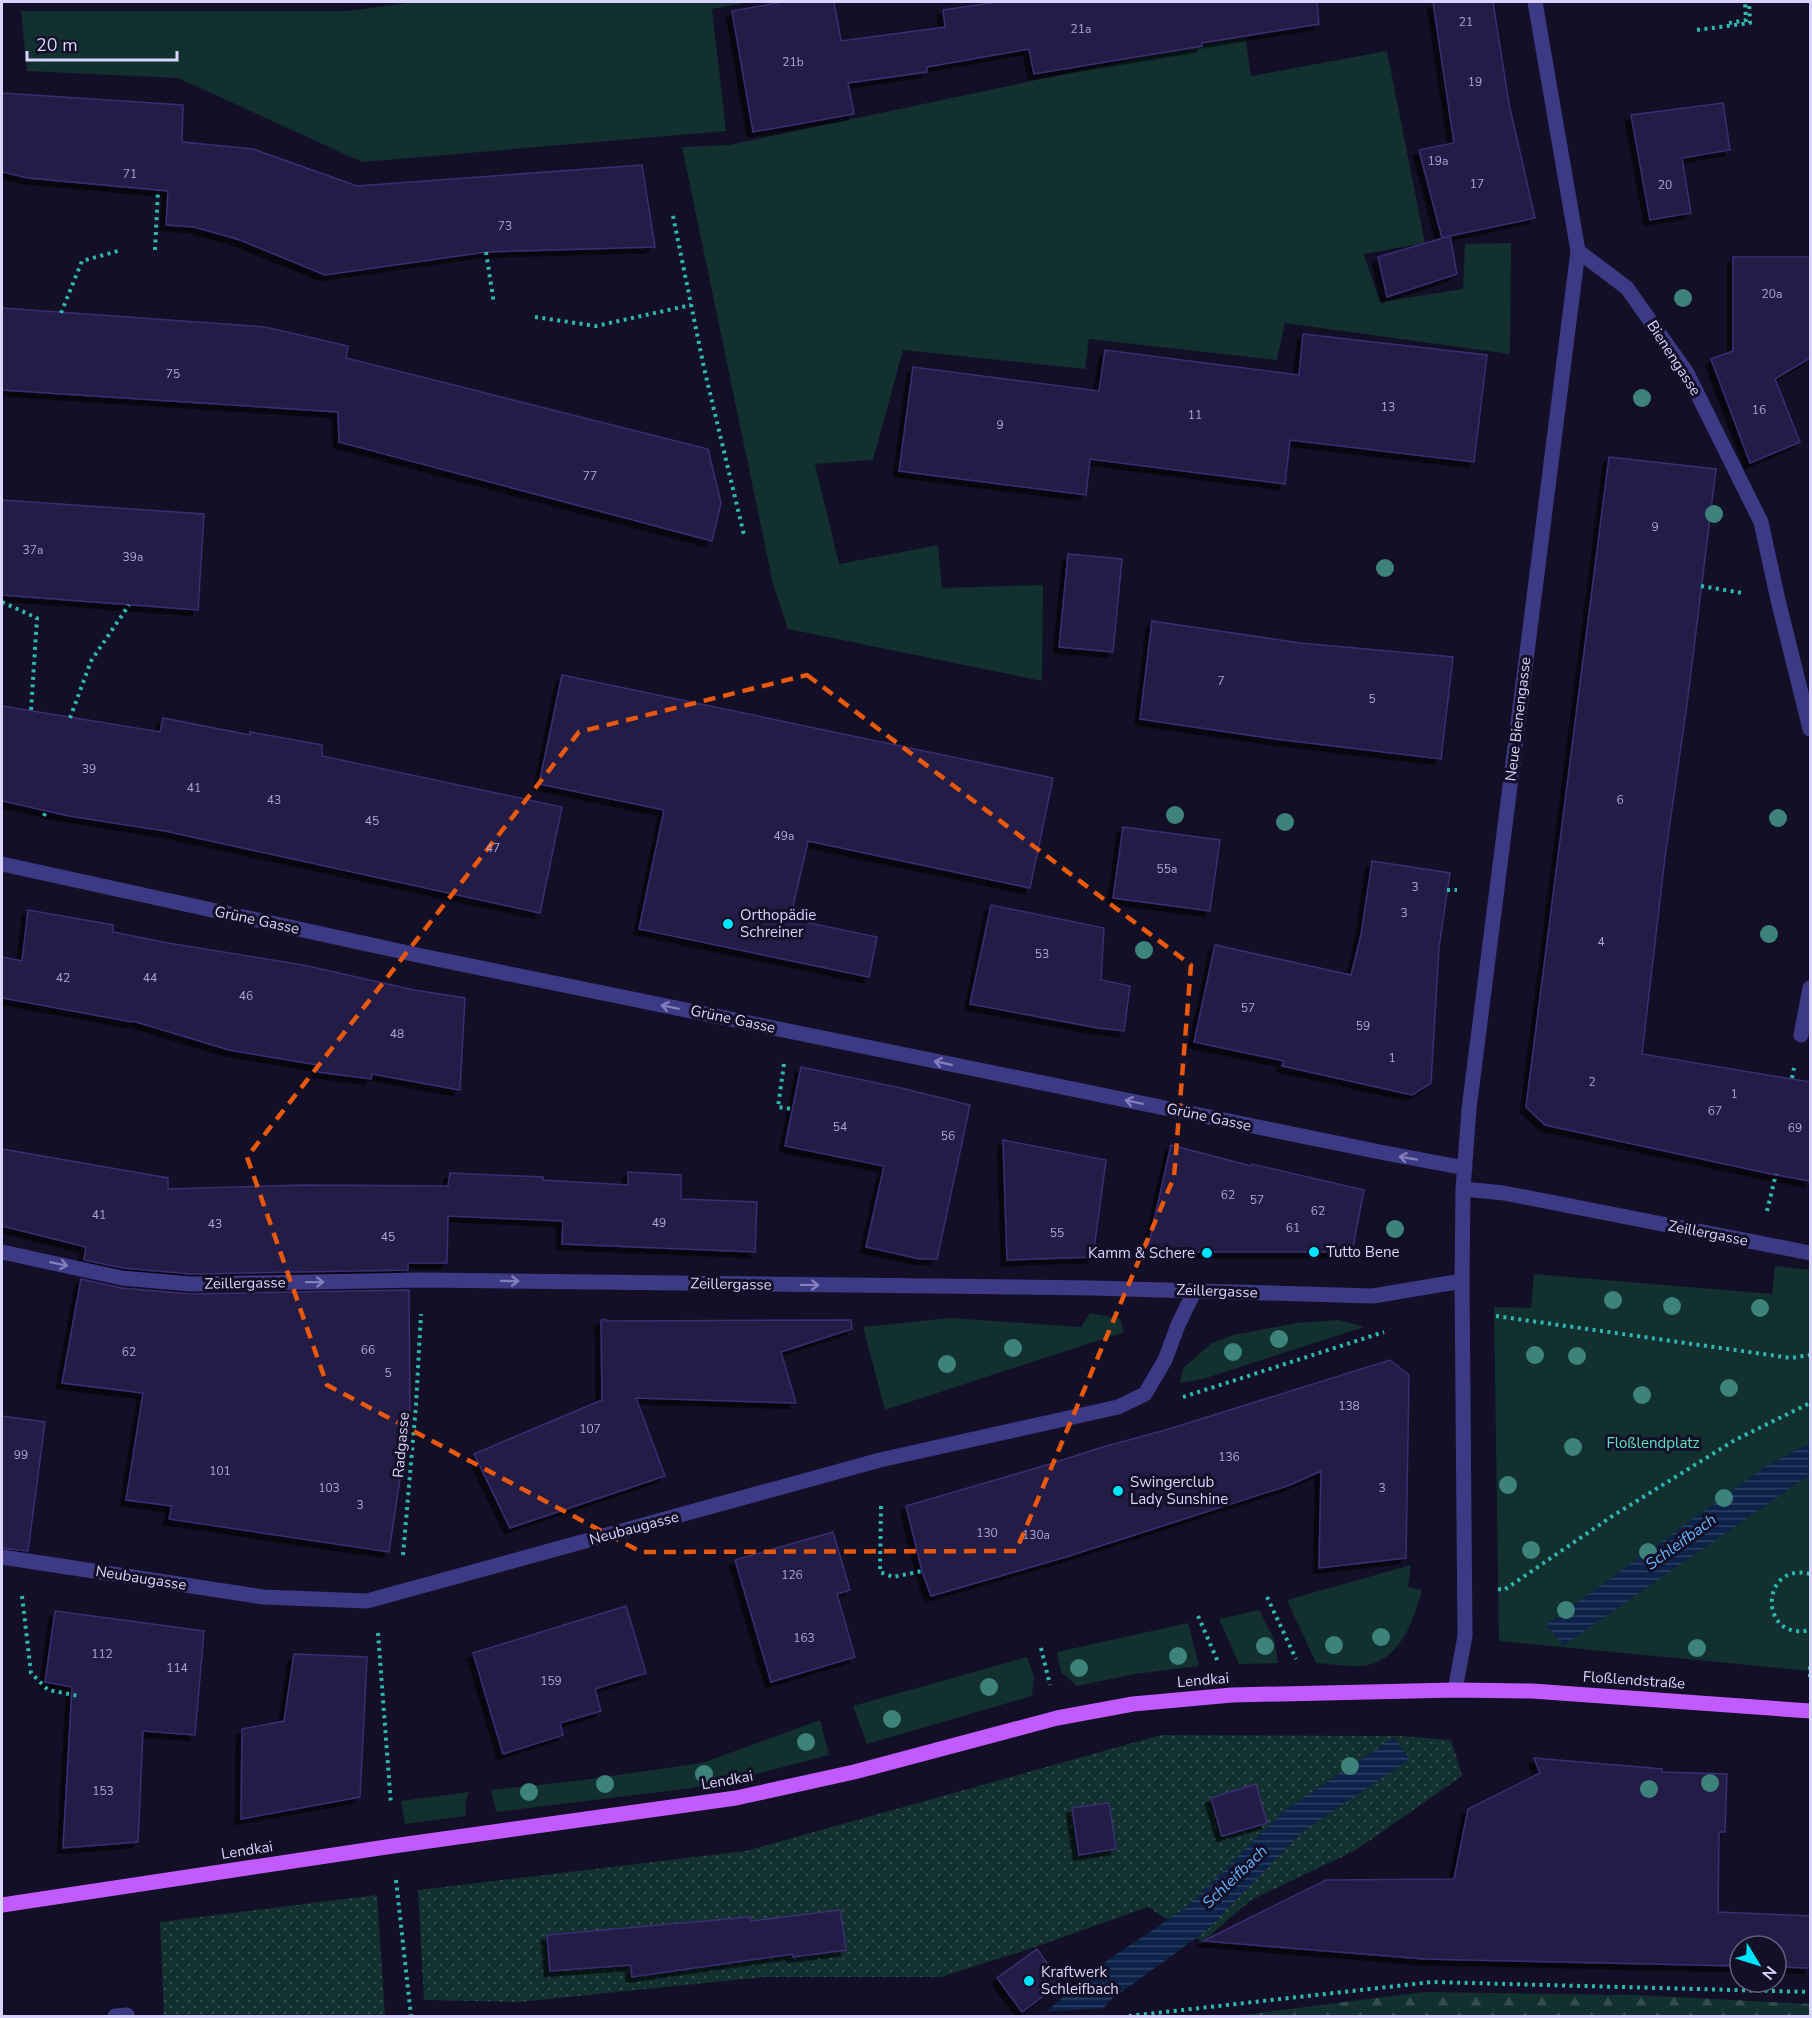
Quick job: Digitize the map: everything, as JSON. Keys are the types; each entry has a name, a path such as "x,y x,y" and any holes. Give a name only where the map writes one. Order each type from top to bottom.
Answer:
{"main road":[{"name":"Lendkai","path":"2,1905 736,1798 854,1772 1057,1718 1133,1704 1232,1695 1455,1690"},
{"name":"Floßlendstraße","path":"1455,1690 1532,1691 1810,1711"}],"street":[{"path":"1535,2 1578,251"},
{"name":"Bienengasse","path":"1578,251 1627,288 1687,373 1761,522 1810,729"},
{"name":"Neue Bienengasse","path":"1463,1189 1469,1109 1578,251"},
{"name":"Grüne Gasse","path":"2,864 422,956 1465,1168"},
{"path":"1801,1035 1810,988"},
{"path":"1455,1690 1466,1636 1463,1189"},
{"name":"Zeillergasse","path":"1463,1189 1504,1194 1810,1253"},
{"name":"Zeillergasse","path":"2,1252 122,1278 191,1284 423,1280 1195,1290 1374,1296 1462,1281"},
{"path":"1145,1394 1165,1360 1178,1325 1195,1290"},
{"name":"Neubaugasse","path":"2,1557 264,1598 367,1601 880,1460 1118,1407 1145,1394"}],"path":[{"path":"1696,30 1750,22 1747,2"},
{"path":"1729,23 1746,20 1747,2"},
{"path":"155,250 158,190"},
{"path":"673,216 704,368 744,535"},
{"path":"61,313 82,261 118,251"},
{"path":"486,252 494,304"},
{"path":"535,317 596,326 691,305"},
{"path":"2,602 38,618 31,711"},
{"path":"70,718 91,661 129,605"},
{"path":"1448,890 1457,890"},
{"path":"788,1031 778,1107 792,1109"},
{"name":"Radgasse","path":"403,1560 416,1405 423,1280"},
{"path":"1492,1316 1791,1358 1810,1355"},
{"path":"1145,1394 1166,1402 1393,1328"},
{"path":"1495,1589 1504,1590 1611,1517 1735,1440 1810,1403"},
{"path":"881,1506 880,1572 893,1576 922,1571"},
{"path":"17,1559 31,1672 48,1690 79,1696"},
{"path":"1810,1574 1791,1573 1782,1579 1775,1587 1771,1604 1776,1619 1788,1630 1802,1632 1810,1630"},
{"path":"1268,1597 1312,1694"},
{"path":"1198,1616 1232,1695"},
{"path":"377,1628 380,1638 391,1805"},
{"path":"396,1879 411,2016"},
{"path":"1129,2016 1432,1982 1810,1992"}],"highlighted area":[{"path":"807,675 1191,965 1174,1177 1016,1551 641,1552 327,1385 247,1157 579,732"}],"green space":[{"path":"415,2 750,2 712,9 726,131 362,162 178,78 27,71 21,11 348,11"},
{"path":"1245,36 1251,76 1387,51 1425,243 1364,254 1380,302 1463,289 1465,244 1511,243 1510,354 1285,323 1277,360 1089,339 1085,369 903,350 873,460 815,464 839,564 938,545 942,588 1043,585 1042,681 788,629 773,584 682,147 729,145"},
{"name":"Floßlendplatz","path":"1775,1266 1810,1270 1810,1671 1499,1641 1494,1307 1531,1308 1534,1274 1772,1294"},
{"path":"1090,1313 1120,1319 1124,1332 885,1410 863,1327 950,1318 1081,1327"},
{"path":"1339,1320 1364,1327 1203,1379 1180,1383 1183,1368 1212,1343 1233,1335 1297,1323"},
{"path":"1411,1565 1408,1587 1422,1590 1411,1623 1399,1644 1382,1659 1372,1664 1351,1666 1316,1663 1287,1600"},
{"path":"1259,1610 1274,1639 1278,1663 1239,1664 1219,1619"},
{"path":"1188,1623 1199,1666 1135,1674 1077,1686 1061,1672 1057,1652"},
{"path":"1027,1657 1034,1677 1032,1696 867,1744 853,1706"},
{"path":"820,1720 829,1755 692,1788 496,1812 491,1790 702,1763"},
{"path":"1161,1735 1400,1736 1451,1740 1462,1776 1356,1850 1251,1900 1202,1942 1148,1907 941,1977 764,1977 519,2002 424,2000 418,1890 746,1851"},
{"path":"469,1792 465,1804 466,1816 405,1824 401,1801"},
{"path":"377,1895 385,2016 164,2016 160,1922"},
{"path":"1423,1992 1638,1995 1810,2004 1810,2016 1235,2016"}],"water":[{"name":"Schleifbach","path":"1810,1443 1810,1476 1564,1645 1546,1625 1766,1466"},
{"name":"Schleifbach","path":"1394,1738 1410,1759 1302,1832 1206,1931 1109,2001 1098,2016 1042,2016 1090,1972 1184,1909 1285,1810"}],"pier":[{"path":"1104,2008 1098,2016 1042,2016 1047,2012"}],"building":[{"path":"784,2 834,2 841,41 945,27 943,10 998,2 1317,2 1319,24 1034,74 1029,49 927,67 927,72 848,83 854,114 753,132 732,11"},
{"path":"1433,2 1493,2 1509,104 1535,218 1442,238 1419,150 1454,143"},
{"path":"2,93 183,105 182,142 253,149 357,186 642,165 655,247 486,252 325,275 240,240 194,227 166,225 168,191 28,178 2,172"},
{"path":"1723,103 1730,150 1682,158 1691,213 1650,220 1631,115"},
{"path":"1450,236 1457,274 1387,297 1378,257"},
{"path":"1733,257 1810,257 1810,358 1775,379 1800,442 1750,463 1711,359 1733,351"},
{"path":"2,308 265,327 348,346 346,358 708,449 721,503 712,541 339,442 338,412 2,390"},
{"path":"1303,334 1487,355 1474,462 1290,440 1285,484 1090,459 1086,495 899,471 913,367 1099,391 1105,350 1299,375"},
{"path":"1609,457 1716,469 1687,704 1665,857 1642,1054 1810,1082 1810,1181 1545,1125 1526,1107"},
{"path":"2,500 204,514 198,610 2,595"},
{"path":"1068,554 1122,559 1113,652 1059,647"},
{"path":"1152,621 1300,643 1453,657 1441,759 1275,739 1140,719"},
{"path":"562,675 1053,778 1030,888 808,841 790,919 877,937 869,977 639,929 664,810 539,784"},
{"path":"2,706 160,732 163,718 250,735 250,732 322,745 322,756 562,807 540,913 165,831 69,816 2,801"},
{"path":"1123,827 1220,840 1210,911 1113,898"},
{"path":"1372,861 1450,873 1439,947 1431,1083 1412,1095 1282,1066 1284,1061 1194,1042 1215,945 1351,975 1361,935"},
{"path":"991,905 1104,928 1101,980 1130,986 1124,1031 970,1004"},
{"path":"28,910 113,925 113,932 303,965 414,990 465,998 460,1090 372,1074 371,1079 318,1072 318,1065 229,1050 133,1021 2,998 2,957 22,961"},
{"path":"801,1067 970,1105 937,1259 920,1259 866,1247 884,1166 785,1146"},
{"path":"1003,1140 1106,1160 1093,1257 1007,1260"},
{"path":"1171,1145 1251,1166 1252,1164 1364,1190 1352,1252 1147,1252"},
{"path":"2,1149 168,1178 168,1189 304,1185 448,1186 450,1173 543,1177 543,1180 628,1185 628,1172 681,1175 681,1199 757,1202 755,1252 562,1244 563,1221 448,1216 447,1263 408,1263 408,1270 191,1274 123,1268 84,1260 86,1247 2,1226"},
{"path":"81,1279 121,1288 190,1294 409,1290 410,1412 389,1552 169,1519 172,1506 126,1500 143,1393 62,1383"},
{"path":"606,1319 607,1321 851,1320 852,1329 781,1352 796,1403 636,1398 665,1476 510,1528 474,1454 602,1400 601,1320"},
{"path":"1390,1360 1409,1375 1406,1558 1319,1568 1321,1471 1290,1485 1066,1557 931,1596 922,1571 906,1506 1169,1429"},
{"path":"2,1416 45,1422 28,1551 2,1548"},
{"path":"833,1532 850,1590 837,1594 855,1657 771,1682 735,1560"},
{"path":"626,1606 646,1673 595,1689 601,1711 560,1723 563,1735 503,1754 473,1653"},
{"path":"55,1611 204,1631 195,1735 143,1731 138,1842 63,1848 72,1687 45,1682"},
{"path":"294,1654 367,1657 360,1797 241,1819 242,1729 284,1721"},
{"path":"1534,1758 1662,1769 1662,1772 1727,1774 1725,1832 1719,1832 1718,1912 1810,1916 1810,1968 1788,1967 1788,1934 1728,1934 1728,1966 1424,1959 1203,1941 1326,1880 1454,1879 1468,1809 1540,1773"},
{"path":"1256,1784 1267,1823 1222,1836 1211,1798"},
{"path":"1109,1803 1116,1849 1079,1855 1072,1808"},
{"path":"840,1910 846,1950 793,1957 792,1954 632,1977 631,1965 550,1971 547,1935 750,1917 751,1921"},
{"name":"Kraftwerk Schleifbach","path":"1037,1949 1061,1983 1022,2012 997,1978"}],"place":[{"name":"Orthopädie Schreiner","path":"728,924"},
{"name":"Tutto Bene","path":"1314,1252"},
{"name":"Kamm & Schere","path":"1207,1253"},
{"name":"Swingerclub Lady Sunshine","path":"1118,1491"},
{"name":"Kraftwerk Schleifbach","path":"1029,1981"}]}
